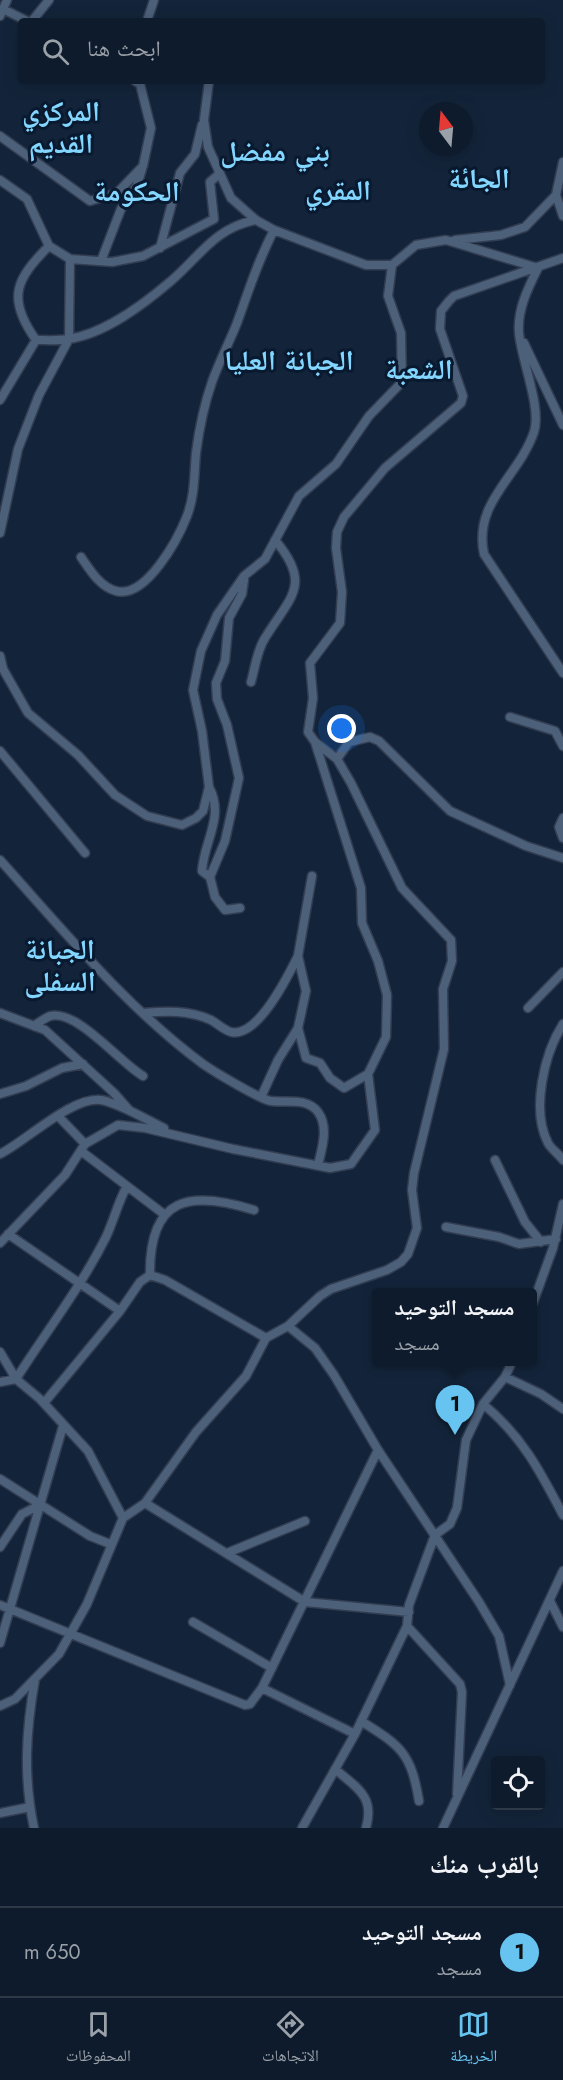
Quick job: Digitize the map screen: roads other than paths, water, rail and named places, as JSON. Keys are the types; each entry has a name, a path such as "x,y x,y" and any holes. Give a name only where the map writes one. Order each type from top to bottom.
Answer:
{"street":[{"path":"7,0 2,13 18,18"},
{"path":"34,18 49,0"},
{"path":"148,18 154,0"},
{"path":"101,261 121,209 137,185 143,166 151,128 140,84"},
{"path":"160,248 180,173 195,154 204,120 209,84"},
{"path":"204,120 208,147 218,174 231,198 256,220 274,230 366,265 392,265 416,245 446,240 480,239 525,227 556,195"},
{"path":"0,136 90,201 117,193 143,166"},
{"path":"563,162 556,195 563,216"},
{"path":"0,180 27,199 50,246 70,260 112,262 142,256 214,219 210,182 218,174"},
{"path":"36,340 69,339 103,327 136,308 172,280 224,230 256,220"},
{"path":"81,557 99,582 117,592 131,590 154,574 173,544 187,516 195,483 200,430 212,382 237,322 255,268 274,230"},
{"path":"446,240 538,268"},
{"path":"36,340 22,321 18,301 20,279 50,246"},
{"path":"0,1243 65,1175 83,1148 118,1125 330,1168 351,1164 375,1130 368,1074 386,1037 387,995 378,961 362,923 361,888 315,742 309,732 313,698 310,663 340,623 343,611 336,548 337,532 344,517 385,468 462,403 462,396 440,329 441,311 449,301 454,296 563,258"},
{"path":"0,533 18,449 39,395 69,339 70,260"},
{"path":"0,656 3,669 28,712 78,755 115,795 147,816 182,825 203,811 209,787 202,731 193,690 201,651 216,615 244,576 265,559 299,496 336,464 369,416 402,382 401,333 388,296 392,265"},
{"path":"538,268 524,294 519,332 534,403 535,430 512,474 485,511 480,535 484,554 563,673"},
{"path":"519,332 563,425"},
{"path":"0,400 36,340"},
{"path":"251,682 264,639 281,617 294,592 295,581 290,558 274,540"},
{"path":"240,908 225,910 215,897 210,877 225,841 239,778 217,699 216,683 225,661 229,618 242,594 244,576"},
{"path":"510,717 555,731 563,746"},
{"path":"337,759 350,742 370,737 379,741 450,811 526,846 563,858"},
{"path":"0,1706 15,1699 59,1654 87,1604 110,1544 123,1518 145,1503 196,1432 246,1376 266,1338 288,1326 320,1296 332,1289 363,1280 401,1262 408,1254 417,1228 412,1190 414,1173 444,1049 443,989 452,961 451,940 402,888 337,759 315,742"},
{"path":"0,751 84,853"},
{"path":"209,787 216,800 213,827 203,855 202,871 210,877"},
{"path":"563,818 559,827 563,838"},
{"path":"0,860 143,1013 204,1065 269,1101 296,1101 312,1105 318,1111 324,1139 318,1165"},
{"path":"143,1013 185,1012 210,1020 229,1031 237,1032 257,1020 279,995 298,956 312,876"},
{"path":"261,1097 278,1060 298,1028 306,991 298,956"},
{"path":"528,1008 563,972"},
{"path":"0,1013 45,1030 132,1113"},
{"path":"34,1026 50,1016 64,1017 77,1022 130,1069 143,1076"},
{"path":"563,1024 547,1062 541,1104 542,1127 549,1144 563,1158"},
{"path":"298,1028 306,1058 320,1063 330,1078 344,1088 368,1074"},
{"path":"0,1095 26,1086 62,1068 83,1064"},
{"path":"0,1154 58,1116 79,1105 100,1100 180,1136"},
{"path":"58,1116 83,1148 165,1215"},
{"path":"495,1160 525,1222 541,1242"},
{"path":"0,1383 16,1378 78,1283 107,1236 117,1206 127,1186"},
{"path":"150,1275 149,1256 157,1228 165,1215 188,1201 203,1199 215,1199 254,1210"},
{"path":"537,1292 559,1234 563,1204"},
{"path":"446,1227 499,1237 519,1244 541,1242 559,1234"},
{"path":"8,1234 120,1311"},
{"path":"150,1275 165,1280 266,1338"},
{"path":"44,1403 120,1311 140,1282 150,1275"},
{"path":"288,1326 315,1348 378,1450 479,1602 499,1636 510,1685"},
{"path":"0,1352 16,1378 44,1403 88,1451 123,1518"},
{"path":"302,1828 356,1734 407,1626 409,1612 435,1535 450,1524 457,1508 466,1440 483,1404 505,1377 510,1366"},
{"path":"505,1377 541,1394 563,1410"},
{"path":"483,1404 507,1423 527,1450 542,1472 563,1515"},
{"path":"0,1643 63,1426"},
{"path":"0,1605 245,1704 254,1702 378,1450"},
{"path":"0,1479 90,1536 110,1544"},
{"path":"145,1503 305,1602 409,1612"},
{"path":"0,1547 22,1514 40,1505"},
{"path":"227,1553 305,1521"},
{"path":"443,1828 563,1571"},
{"path":"550,1601 563,1627"},
{"path":"194,1622 272,1668"},
{"path":"407,1626 460,1684 462,1692 457,1798"},
{"path":"34,1828 25,1767 26,1728 35,1678"},
{"path":"262,1688 356,1734"},
{"path":"362,1721 395,1742 401,1749 415,1776 419,1801"},
{"path":"335,1769 360,1790 367,1801 371,1812 366,1828"},
{"path":"0,1813 30,1807"}],"place":[{"name":"مسجد التوحيد","path":"455,1435"}],"district":[{"name":"المركزي القديم","path":"61,127"},
{"name":"بني مفضل","path":"275,151"},
{"name":"الجائة","path":"479,178"},
{"name":"المقري","path":"338,190"},
{"name":"الحكومة","path":"137,191"},
{"name":"الجبانة العليا","path":"289,360"},
{"name":"الشعبة","path":"419,369"},
{"name":"الجبانة السفلى","path":"60,965"}]}
